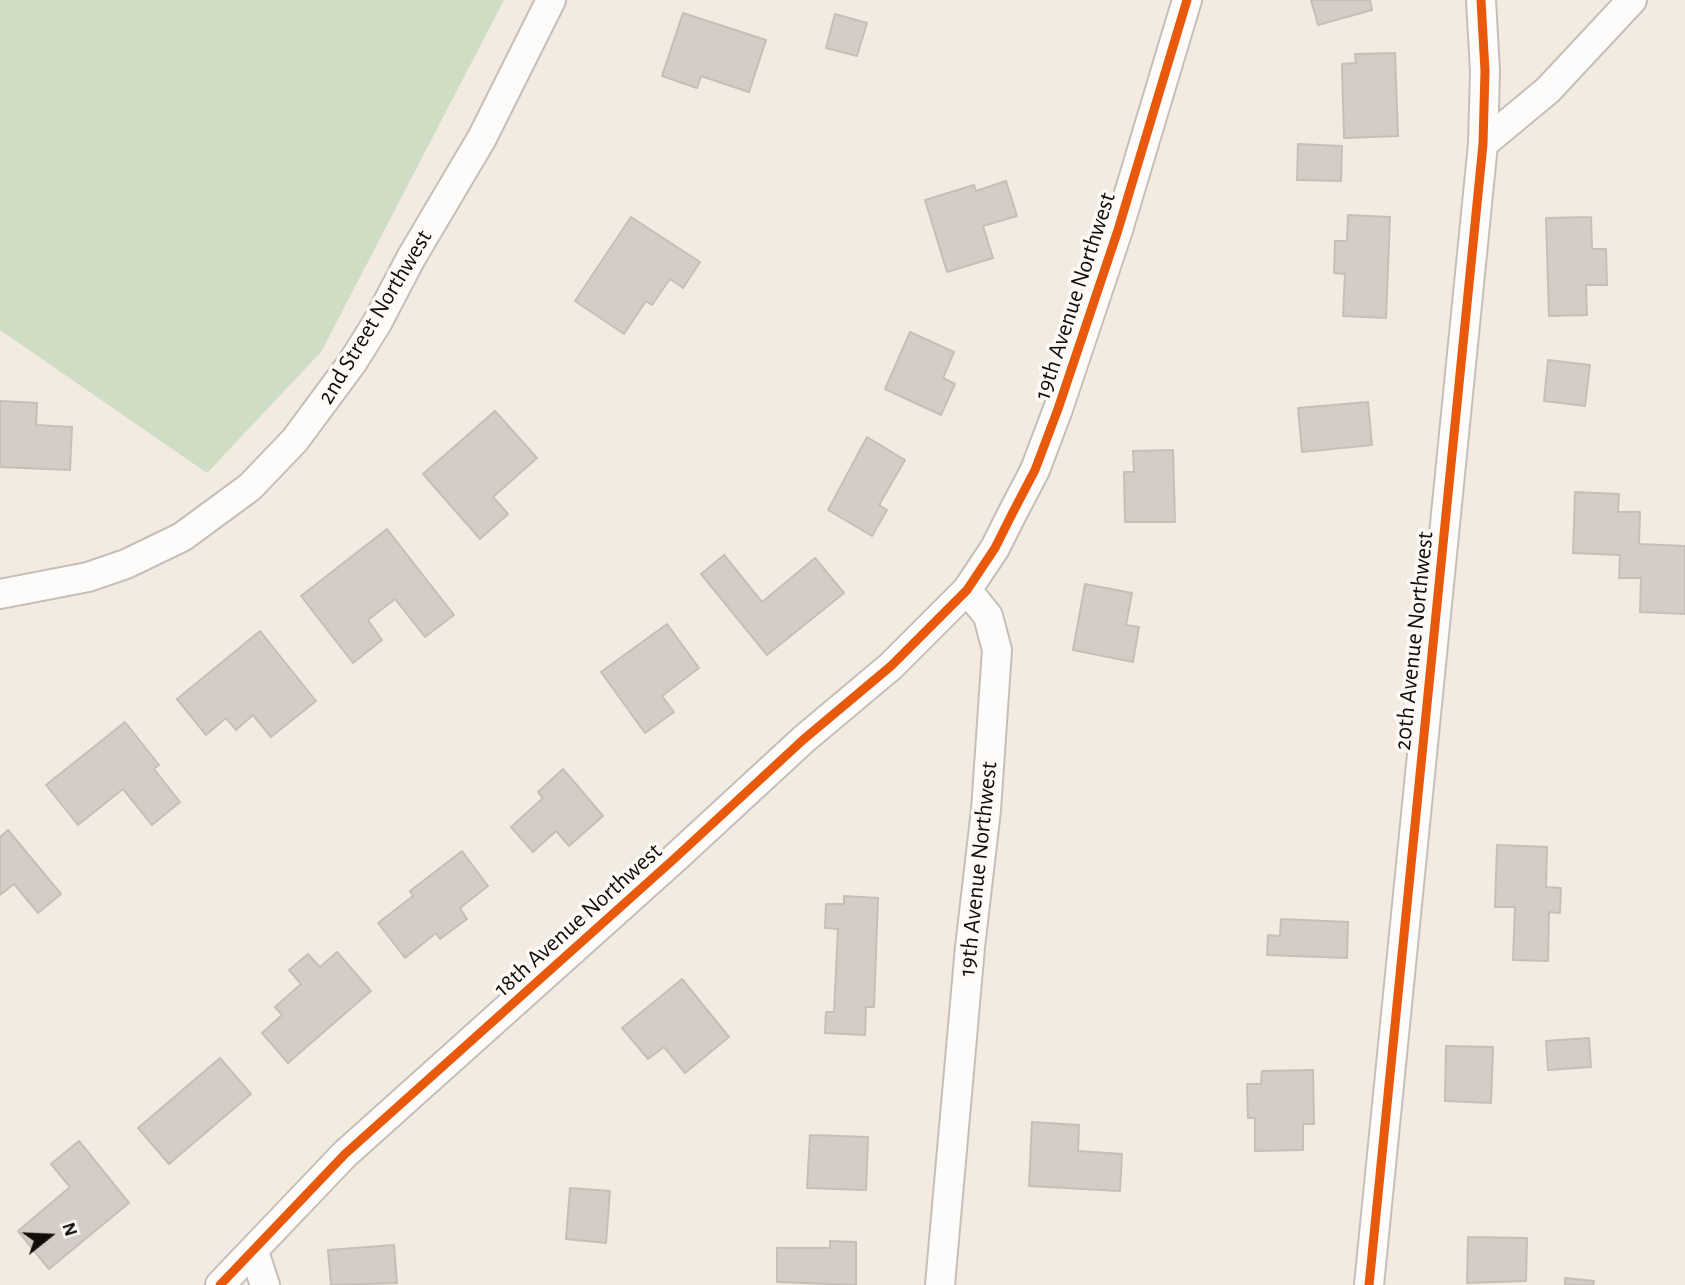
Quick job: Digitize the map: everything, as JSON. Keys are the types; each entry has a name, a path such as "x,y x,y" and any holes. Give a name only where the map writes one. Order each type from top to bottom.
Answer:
{"street":[{"name":"2nd Street Northwest","path":"0,594 88,577 126,564 182,537 250,487 295,440 352,363 377,323 411,258 482,138 551,0"},
{"name":"19th Avenue Northwest","path":"940,1285 970,947 986,810 997,650 988,616 967,590 995,548 1023,492 1058,409 1118,230 1187,0"},
{"name":"20th Avenue Northwest","path":"1369,1285 1483,144 1485,71 1481,0"},
{"path":"1483,144 1548,90 1632,0"},
{"name":"18th Avenue Northwest","path":"220,1285 345,1154 804,739 891,666 967,590"},
{"path":"254,1252 265,1285"}],"green space":[{"path":"0,0 504,0 321,352 207,473 0,330"}],"building":[{"path":"1311,0 1370,0 1372,10 1318,25"},
{"path":"683,13 766,40 749,92 701,76 697,88 662,76"},
{"path":"835,14 867,23 857,56 826,48"},
{"path":"1395,53 1398,136 1344,138 1342,64 1356,63 1355,54"},
{"path":"1298,144 1342,146 1341,181 1297,180"},
{"path":"1006,181 1017,216 983,226 993,258 947,272 925,200 974,185 976,191"},
{"path":"1348,215 1390,217 1386,318 1343,316 1345,274 1334,273 1335,241 1347,241"},
{"path":"631,217 700,262 683,288 670,279 652,305 646,301 624,334 575,301"},
{"path":"1591,217 1592,249 1606,249 1607,285 1586,285 1587,315 1549,316 1546,218"},
{"path":"910,332 954,352 943,378 955,384 941,415 885,389"},
{"path":"1548,360 1590,365 1585,406 1544,401"},
{"path":"0,401 37,403 36,425 72,427 70,470 0,467"},
{"path":"1368,402 1372,445 1302,452 1298,408"},
{"path":"495,411 537,458 493,497 508,514 480,539 423,474"},
{"path":"867,437 905,460 879,505 887,510 872,536 828,510"},
{"path":"1173,450 1175,522 1125,522 1124,472 1134,472 1133,451"},
{"path":"1575,492 1619,494 1618,512 1640,512 1639,544 1685,546 1685,614 1640,612 1641,578 1619,578 1620,555 1573,553"},
{"path":"387,529 454,615 425,637 395,599 368,620 382,640 353,663 301,596"},
{"path":"724,555 762,602 815,558 844,593 767,655 701,574"},
{"path":"1085,584 1132,593 1126,625 1139,627 1133,662 1073,650"},
{"path":"667,624 699,668 662,696 674,712 645,733 601,672"},
{"path":"260,631 316,701 271,737 253,715 236,730 226,718 206,735 177,699"},
{"path":"125,722 159,765 154,769 180,802 152,825 123,789 78,825 46,785"},
{"path":"563,769 603,816 569,846 556,831 533,852 511,827 543,798 538,792"},
{"path":"8,830 61,894 38,913 14,884 0,895 0,837"},
{"path":"1497,845 1547,847 1546,887 1561,888 1560,913 1549,912 1548,961 1513,960 1515,907 1495,907"},
{"path":"462,851 488,886 460,908 467,919 440,939 436,933 405,958 378,923 413,896 410,891"},
{"path":"844,896 878,898 874,1007 866,1007 865,1035 825,1033 826,1012 834,1012 838,929 825,928 826,904 844,904"},
{"path":"1281,919 1348,922 1347,958 1267,955 1268,935 1280,936"},
{"path":"337,952 371,991 288,1063 262,1033 282,1015 275,1007 301,984 289,970 308,954 320,967"},
{"path":"682,979 729,1037 685,1073 664,1047 648,1059 622,1028"},
{"path":"1589,1038 1591,1067 1548,1070 1546,1041"},
{"path":"1446,1046 1493,1047 1491,1103 1445,1101"},
{"path":"220,1058 251,1094 169,1164 138,1128"},
{"path":"1313,1070 1314,1124 1303,1124 1303,1150 1255,1151 1255,1118 1248,1118 1247,1084 1261,1084 1262,1071"},
{"path":"1032,1122 1079,1125 1078,1151 1122,1154 1120,1191 1029,1186"},
{"path":"810,1135 868,1137 866,1190 807,1188"},
{"path":"79,1141 129,1203 49,1269 18,1231 70,1187 51,1164"},
{"path":"570,1188 610,1191 606,1243 566,1239"},
{"path":"1468,1237 1527,1238 1526,1281 1467,1283"},
{"path":"830,1241 856,1242 856,1285 777,1282 777,1248 830,1248"},
{"path":"394,1245 397,1283 331,1285 328,1250"},
{"path":"1565,1278 1594,1281 1593,1285 1565,1285"}],"cycle path":[{"path":"220,1285 345,1154 804,739 891,666 967,590 995,548 1035,470 1058,409 1118,230 1187,0"},
{"path":"1369,1285 1483,144 1485,71 1481,0"}]}
